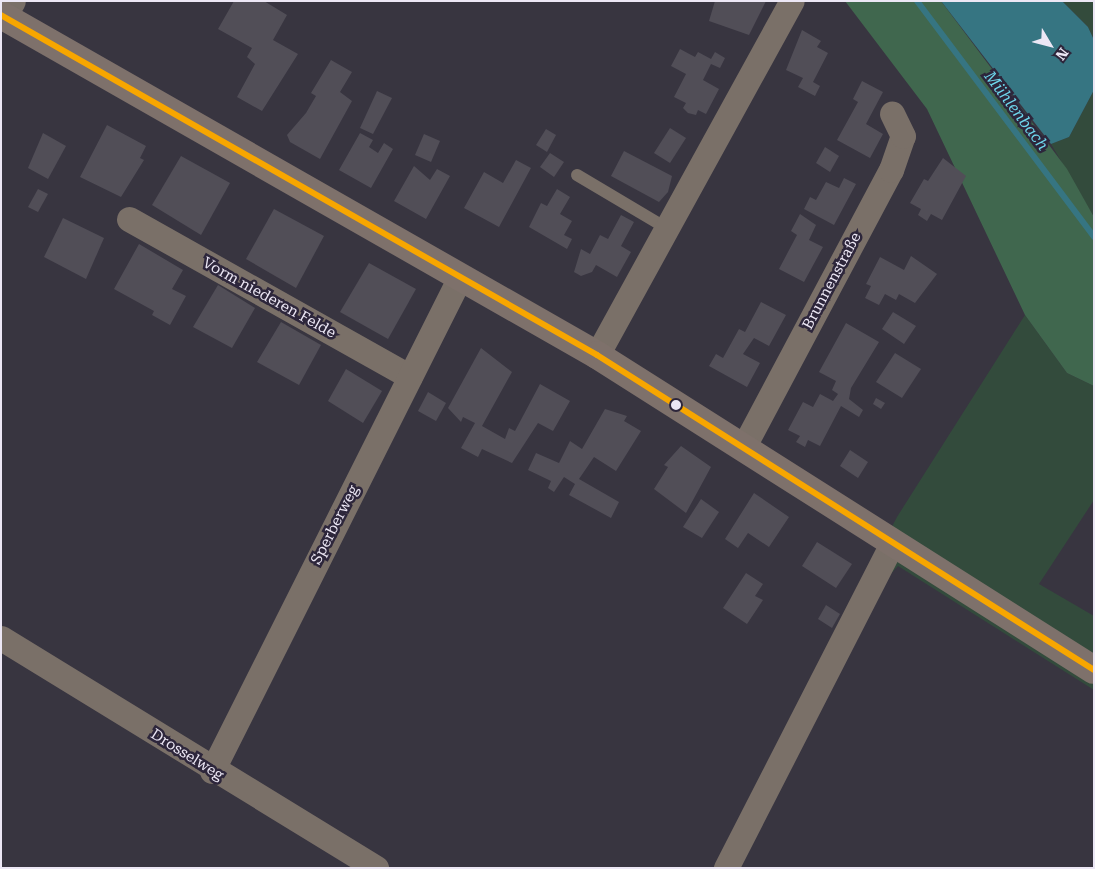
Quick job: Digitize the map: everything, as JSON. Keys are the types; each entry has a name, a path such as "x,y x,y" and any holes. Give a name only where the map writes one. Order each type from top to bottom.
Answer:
{"main road":[{"path":"6,11 459,279 597,355 744,446 892,544 1094,670"}],"street":[{"path":"597,355 792,1"},
{"name":"Brunnenstraße","path":"744,446 891,170 902,136 892,113"},
{"name":"Vorm niederen Felde","path":"128,219 410,377"},
{"name":"Sperberweg","path":"212,771 459,279"},
{"path":"726,868 892,544"},
{"name":"Drosselweg","path":"1,638 212,771 376,868"}],"lane":[{"path":"577,175 668,229"}],"green space":[{"path":"845,1 941,1 1067,169 1094,217 1094,386 1067,373 1025,315 927,109"},
{"path":"1062,1 1094,1 1094,40 1088,27"},
{"path":"1094,90 1094,217 1051,144 1069,137"},
{"path":"1025,315 1067,373 1094,386 1094,500 1039,584 1094,616 1094,690 898,566 834,637 897,517"}],"water":[{"path":"941,1 1062,1 1088,27 1094,40 1094,90 1069,137 1051,144"}],"building":[{"path":"234,1 264,1 287,15 273,40 298,54 262,111 237,97 255,64 247,57 252,48 218,29"},
{"path":"715,1 766,1 749,35 709,21"},
{"path":"802,30 821,41 817,47 828,53 813,82 820,86 815,96 798,87 803,78 786,70"},
{"path":"680,49 695,57 698,52 711,59 715,52 725,58 720,68 711,64 703,80 719,89 706,114 698,110 696,115 688,113 683,108 686,103 674,97 686,74 671,66"},
{"path":"331,60 352,72 340,92 352,101 320,159 290,142 287,135 306,113 316,96 311,93"},
{"path":"862,81 883,92 866,124 883,134 870,158 837,140 858,102 853,99"},
{"path":"377,91 392,98 373,134 360,128"},
{"path":"107,125 146,146 140,158 144,160 121,197 80,177"},
{"path":"670,128 686,138 670,163 654,153"},
{"path":"546,129 556,135 547,152 536,145"},
{"path":"43,133 66,146 48,179 28,168"},
{"path":"360,133 373,140 369,147 378,153 384,143 393,149 371,188 339,170"},
{"path":"424,134 440,141 431,162 415,155"},
{"path":"825,147 839,156 830,172 816,163"},
{"path":"624,151 672,176 668,192 659,202 611,176"},
{"path":"550,153 564,162 554,177 540,167"},
{"path":"181,156 230,183 201,235 152,205"},
{"path":"943,158 966,176 942,220 931,214 927,221 918,215 921,209 910,203 924,179 928,181"},
{"path":"516,160 531,168 499,227 464,208 484,172 503,183"},
{"path":"414,166 430,180 437,169 450,176 426,219 394,201"},
{"path":"844,178 856,184 834,225 804,209 810,197 816,200 826,182 839,188"},
{"path":"38,189 48,194 38,212 28,207"},
{"path":"557,189 570,197 560,214 572,221 564,235 572,239 567,249 529,227 541,203 547,206"},
{"path":"274,209 324,236 296,288 246,259"},
{"path":"800,214 816,225 809,240 823,247 804,282 779,269 797,235 791,231"},
{"path":"621,215 634,222 621,246 631,252 617,277 596,265 592,272 581,276 574,272 581,249 590,254 600,235 608,239"},
{"path":"63,218 104,238 86,279 44,257"},
{"path":"139,244 183,270 172,289 186,296 170,325 152,315 154,311 114,289"},
{"path":"911,256 937,274 915,303 899,294 896,300 885,294 879,305 865,298 871,286 866,284 880,257 904,270"},
{"path":"369,263 416,289 388,339 340,312"},
{"path":"218,285 255,308 232,348 193,327"},
{"path":"761,302 786,315 769,346 754,338 743,354 760,363 747,387 709,366 716,354 723,358 739,329 745,332"},
{"path":"893,312 916,326 904,344 882,329"},
{"path":"281,322 321,345 299,385 257,362"},
{"path":"846,323 879,342 851,388 849,399 863,410 859,417 841,406 820,446 808,440 805,447 796,442 800,436 788,430 803,402 813,407 820,394 833,401 838,394 832,390 836,381 819,372"},
{"path":"481,348 512,372 482,426 505,439 509,428 515,431 540,384 570,401 553,431 538,423 512,463 482,449 478,457 461,448 475,423 463,417 461,422 448,408"},
{"path":"895,353 921,369 902,398 876,382"},
{"path":"346,369 382,391 363,423 328,401"},
{"path":"428,392 446,403 436,421 418,411"},
{"path":"876,398 885,403 881,409 873,404"},
{"path":"605,409 627,416 624,421 641,431 616,471 594,457 579,479 619,502 611,518 569,495 575,484 564,477 554,492 548,488 551,481 528,470 536,453 559,463 570,441 582,449"},
{"path":"681,446 711,467 686,513 654,489 668,467 664,465"},
{"path":"850,450 868,462 858,478 840,466"},
{"path":"754,493 789,517 769,547 748,533 738,548 725,539"},
{"path":"701,499 719,512 702,538 683,527"},
{"path":"817,542 852,564 836,588 802,566"},
{"path":"746,573 763,584 755,596 763,600 747,624 723,608"},
{"path":"826,605 840,614 832,628 818,619"}],"waterway":[{"name":"Mühlenbach","path":"917,1 1094,237"}],"transit line":[{"path":"1,15 597,355 1094,670"}]}
